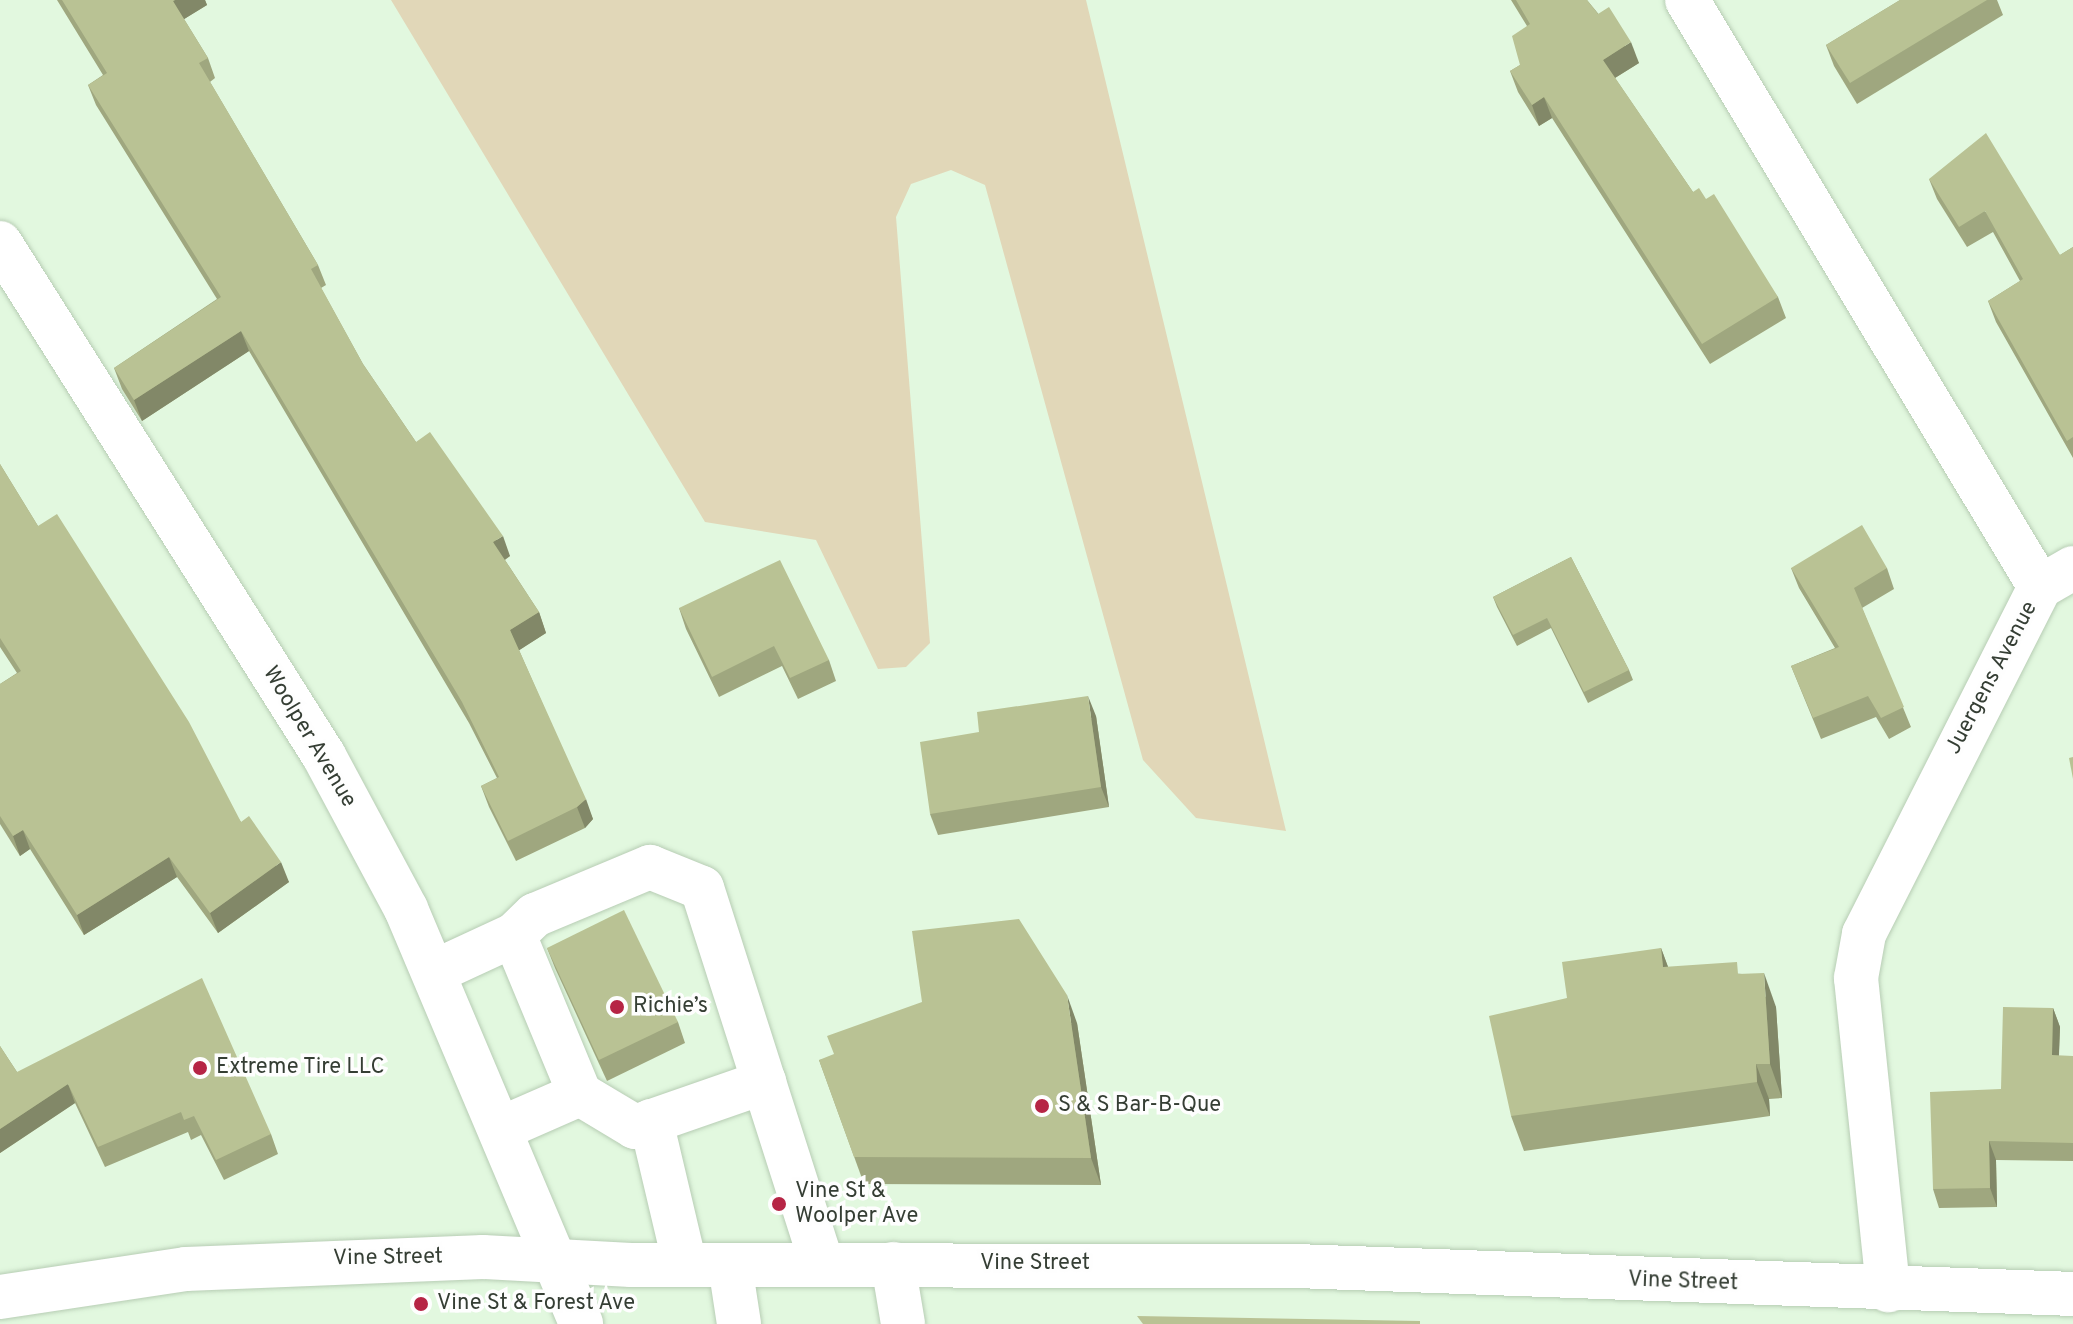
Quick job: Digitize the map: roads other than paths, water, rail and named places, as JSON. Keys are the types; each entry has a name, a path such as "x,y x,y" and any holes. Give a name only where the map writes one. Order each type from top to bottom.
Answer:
{"street":[{"name":"Juergens Avenue","path":"1687,0 2057,577 1864,934 1856,978 1888,1290"},
{"name":"Woolper Avenue","path":"0,243 324,756 434,972 559,1261 581,1324"},
{"path":"434,972 514,935 535,915 650,867 702,888 822,1264"},
{"path":"514,935 580,1094 635,1127 764,1082"},
{"path":"500,1129 580,1094"},
{"path":"651,1121 685,1265"},
{"name":"Vine Street","path":"0,1297 311,1259 685,1265 1296,1266 1888,1290 2073,1294"},
{"path":"893,1264 903,1324"},
{"path":"730,1265 739,1324"}],"place":[{"name":"Richie’s","path":"617,1007"},
{"name":"Extreme Tire LLC","path":"200,1068"},
{"name":"S & S Bar-B-Que","path":"1042,1106"},
{"name":"Vine St & Woolper Ave","path":"779,1204"},
{"name":"Vine St & Forest Ave","path":"421,1304"}]}
